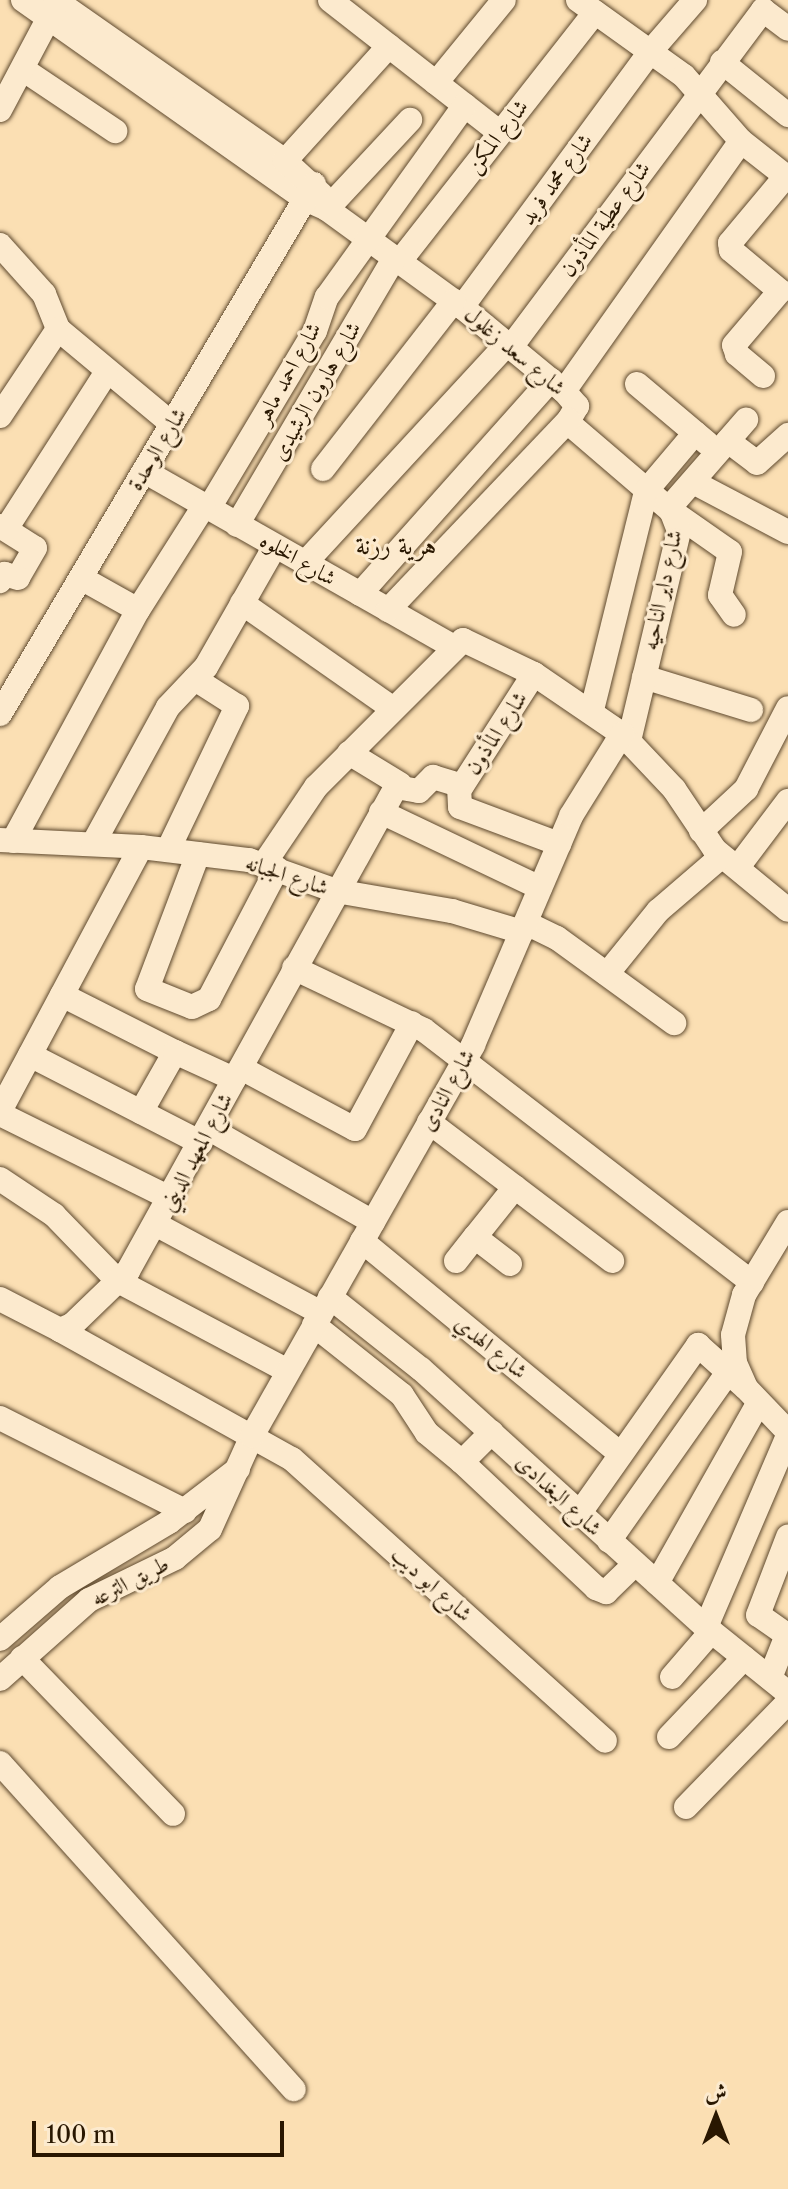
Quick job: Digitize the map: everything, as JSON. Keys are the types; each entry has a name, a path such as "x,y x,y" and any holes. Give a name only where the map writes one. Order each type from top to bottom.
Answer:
{"street":[{"name":"شارع سعد زغلول","path":"23,0 53,6 458,304 557,386 577,406 569,420 646,491 730,552 720,595 734,615"},
{"path":"330,0 500,133"},
{"path":"436,83 504,0"},
{"name":"شارع محمد فريد","path":"323,469 458,304 650,52 695,0"},
{"path":"0,110 24,70 53,6"},
{"path":"586,6 699,91 741,141 787,177 730,243 784,289 734,345 737,354 763,376"},
{"name":"شارع المكن","path":"397,259 500,133 586,6"},
{"name":"شارع عطية المأذون","path":"305,563 509,346 763,10 788,29"},
{"path":"285,161 389,46"},
{"path":"722,62 788,115"},
{"path":"24,70 115,131"},
{"name":"شارع احمد ماهر","path":"6,840 138,610 315,331 327,297 367,237 465,105"},
{"name":"شارع الوحدة","path":"0,714 172,424 316,197 410,120"},
{"name":"شارع سعد زغلول","path":"216,125 285,161 316,197"},
{"path":"360,594 557,386 741,141"},
{"path":"0,245 44,294 58,329 106,373 172,424"},
{"name":"شارع هارون الرشيدى","path":"237,525 397,259"},
{"path":"0,416 58,329"},
{"path":"0,581 5,574 18,578 35,551 3,528 106,373"},
{"path":"637,384 695,433 757,463 788,435"},
{"path":"388,610 569,420"},
{"name":"شارع داير الناحيه","path":"625,738 644,677 679,531 670,510 746,420"},
{"path":"592,710 646,491 695,433"},
{"name":"شارع الخلوه","path":"144,471 452,646"},
{"path":"693,482 788,532"},
{"path":"93,844 168,707 195,679 275,546"},
{"path":"81,578 138,610"},
{"path":"242,603 392,708"},
{"path":"198,854 147,989 192,1007 209,999 302,805 452,646 463,640 534,674 592,710 625,738 674,789 701,831 730,862 788,910"},
{"name":"شارع المأذون","path":"400,784 417,792 435,777 459,787 534,674"},
{"path":"644,677 751,710"},
{"path":"168,850 237,706 195,679"},
{"path":"701,831 746,789 788,708"},
{"name":"شارع النادى","path":"252,1436 465,1060 585,789 625,738"},
{"path":"336,891 400,784 349,753"},
{"path":"459,787 460,807 559,844"},
{"path":"607,974 658,911 730,862 788,801"},
{"path":"381,812 540,888"},
{"name":"شارع الجبانه","path":"6,840 141,847 271,866 336,891 524,927 557,938 674,1023"},
{"path":"141,847 0,1112 170,1198"},
{"name":"شارع المعهد الديني","path":"60,1330 118,1281 157,1225 336,891"},
{"path":"294,968 412,1023 465,1060 752,1283"},
{"path":"62,995 175,1052 238,1074 355,1129 412,1023"},
{"path":"141,1112 175,1052"},
{"name":"شارع الهدي","path":"30,1055 141,1112 204,1135 367,1231 620,1454"},
{"path":"429,1122 612,1261"},
{"path":"0,1179 54,1215 118,1281 288,1371"},
{"path":"456,1261 515,1187"},
{"path":"752,1396 735,1363 733,1335 738,1308 788,1222"},
{"path":"157,1225 322,1312 402,1395 427,1433 602,1592 635,1564"},
{"path":"475,1237 510,1264"},
{"path":"0,1299 60,1330"},
{"name":"شارع البغدادى","path":"322,1312 492,1432 708,1630 779,1685"},
{"name":"شارع ابو ديب","path":"60,1330 292,1459 605,1741"},
{"path":"579,1514 698,1345 729,1371 788,1434 708,1630 672,1677"},
{"path":"609,1541 729,1371"},
{"path":"657,1583 752,1396"},
{"path":"0,1418 185,1511"},
{"path":"462,1462 492,1432"},
{"name":"طريق الترعه","path":"0,1679 89,1600 193,1545 225,1505 252,1436"},
{"name":"طريق الترعه","path":"0,1639 60,1587 185,1511 239,1468"},
{"path":"779,1685 787,1635 763,1621 758,1612 788,1537"},
{"path":"22,1658 173,1814"},
{"path":"669,1737 744,1658"},
{"path":"686,1807 788,1702"},
{"path":"0,1763 294,2089"}],"district":[{"name":"هرية رزنة","path":"396,546"}]}
